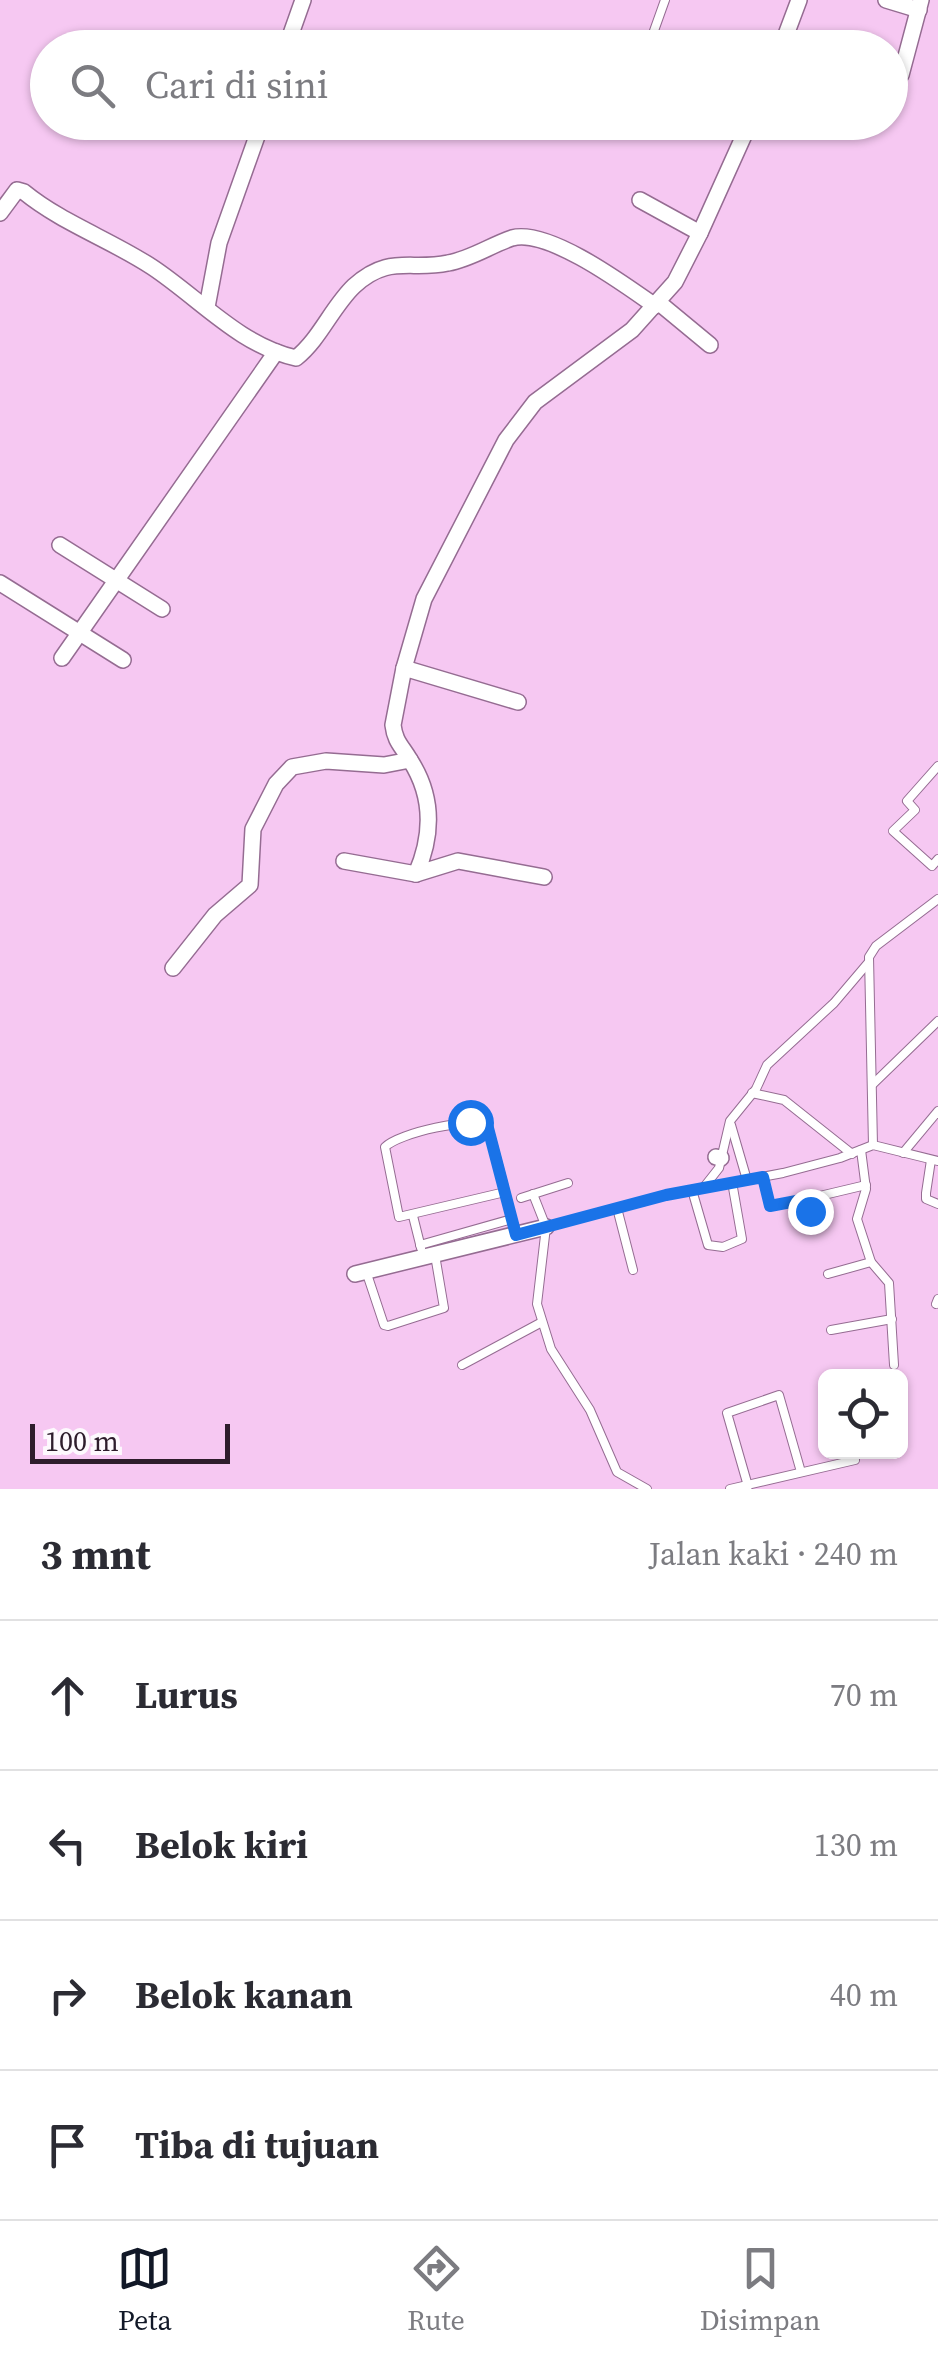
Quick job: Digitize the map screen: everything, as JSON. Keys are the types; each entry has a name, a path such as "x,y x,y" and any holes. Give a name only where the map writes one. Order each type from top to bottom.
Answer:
{"street":[{"path":"292,30 302,0"},
{"path":"787,30 798,0"},
{"path":"886,0 920,5 908,49"},
{"path":"207,307 219,243 256,140"},
{"path":"416,874 427,849 427,797 410,760 395,741 393,725 424,599 506,440 535,402 632,330 674,282 742,140"},
{"path":"0,212 17,190 24,192 154,268 225,323 276,352 296,358 354,286 381,269 396,264 447,264 513,238 535,237 656,304 710,344"},
{"path":"640,200 700,234"},
{"path":"62,658 276,352"},
{"path":"60,544 162,609"},
{"path":"0,583 122,660"},
{"path":"404,668 518,702"},
{"path":"174,968 203,928 250,885 252,828 276,784 292,767 326,761 384,765 410,760"},
{"path":"344,861 416,874 458,861 544,877"},
{"path":"360,1273 514,1227 546,1228"}],"lane":[{"path":"653,30 664,0"},
{"path":"938,766 907,801 915,810 894,831 932,866 938,859"},
{"path":"704,1187 714,1178 730,1121 767,1065 834,1003 868,963 876,946 936,905"},
{"path":"868,963 873,1145"},
{"path":"873,1084 938,1021"},
{"path":"752,1093 784,1100 856,1152 866,1185 857,1220 871,1262 890,1283 894,1364"},
{"path":"903,1153 938,1111"},
{"path":"730,1121 747,1180"},
{"path":"505,1192 403,1218 396,1213 385,1154 387,1143 470,1122 483,1123 488,1128 505,1192 514,1227"},
{"path":"546,1228 704,1187 763,1177 873,1145 934,1160 926,1199 938,1204"},
{"path":"763,1177 770,1206 866,1185"},
{"path":"692,1190 708,1245 722,1248 742,1239 732,1182"},
{"path":"521,1198 568,1183"},
{"path":"533,1194 546,1228 537,1304 551,1349 590,1410 617,1472 647,1489"},
{"path":"807,1199 814,1226"},
{"path":"617,1208 634,1270"},
{"path":"360,1273 384,1325 444,1308 413,1216"},
{"path":"828,1274 871,1262"},
{"path":"830,1330 892,1319"},
{"path":"462,1366 542,1322"},
{"path":"748,1486 728,1412 778,1395 801,1472"},
{"path":"730,1489 855,1460"}],"route":[{"path":"470,1122 483,1123 488,1128 516,1235 666,1195 763,1177 770,1206 807,1199 810,1211"}]}
